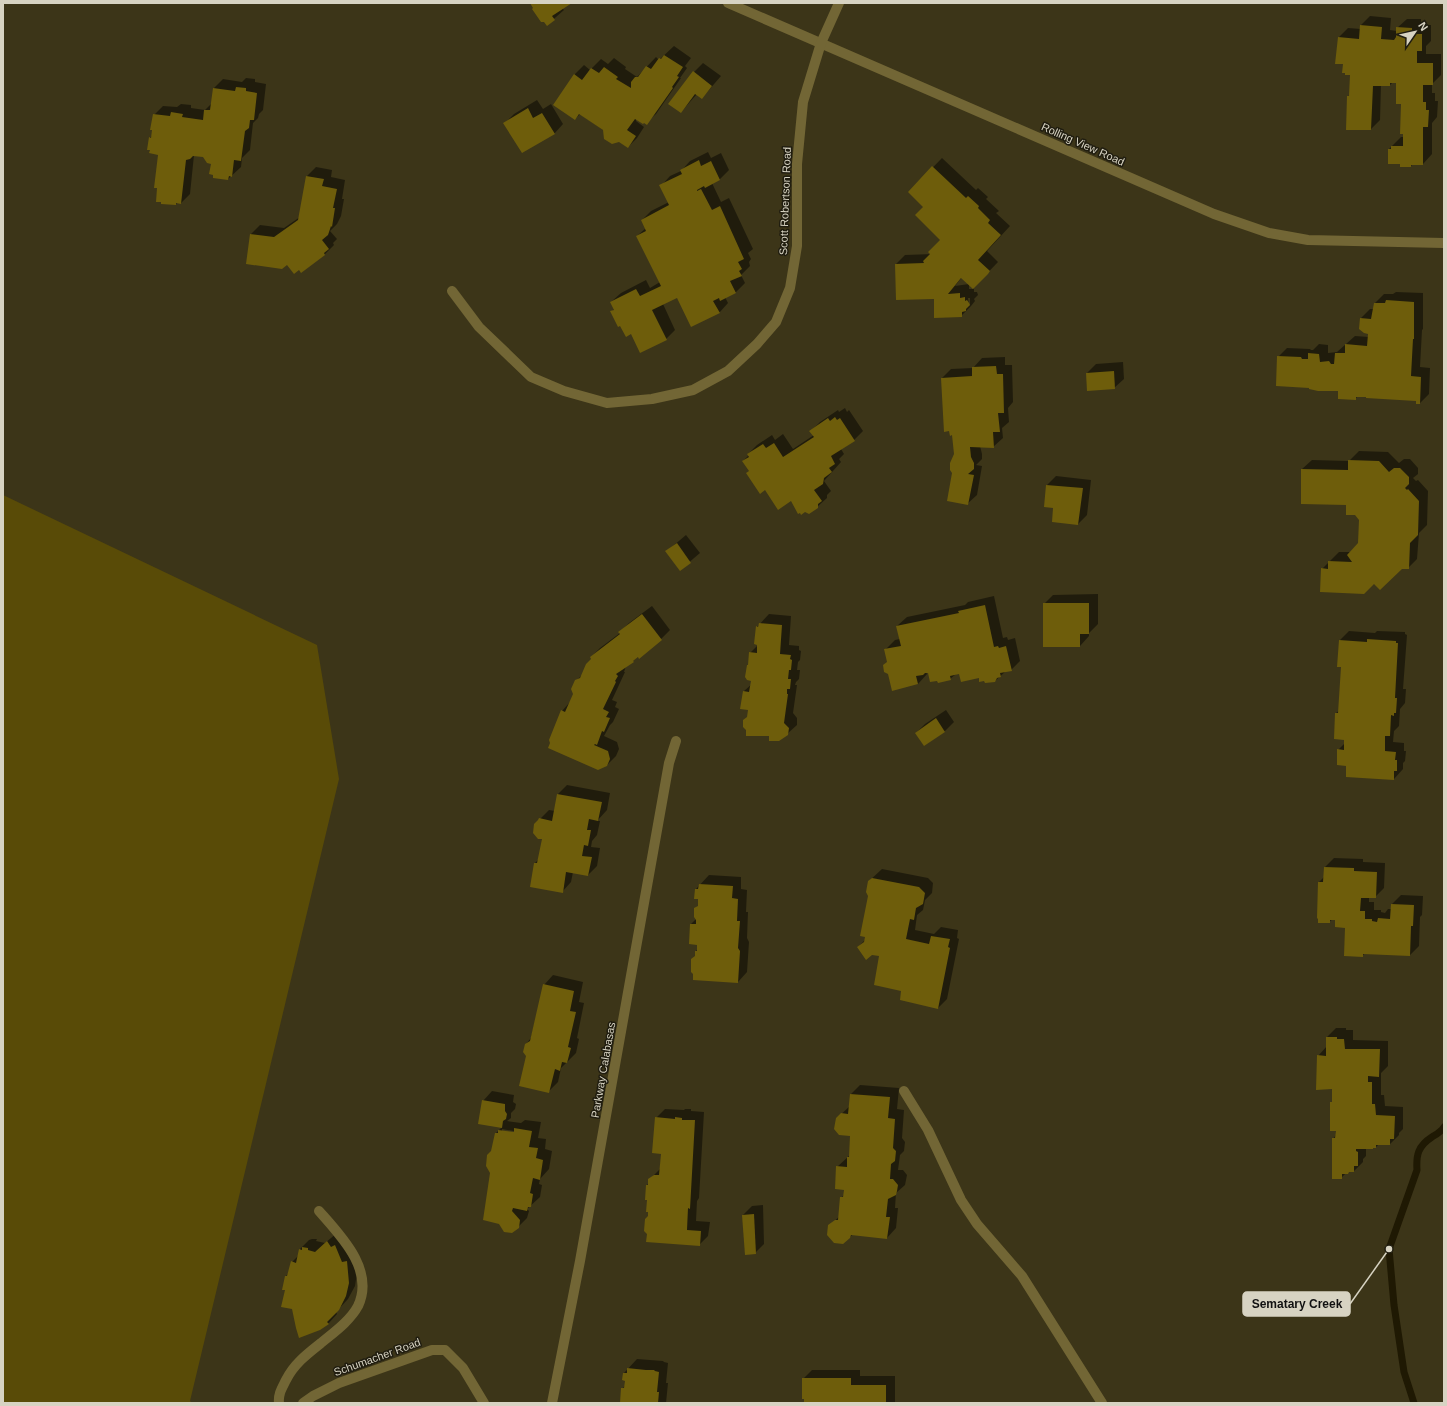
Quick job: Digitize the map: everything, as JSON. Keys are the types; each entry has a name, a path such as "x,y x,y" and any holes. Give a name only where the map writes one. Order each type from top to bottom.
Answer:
{"street":[{"name":"Rolling View Road","path":"728,3 1214,214 1269,233 1308,240 1444,243"},
{"name":"Scott Robertson Road","path":"452,291 479,327 531,377 564,391 607,403 652,399 694,390 728,371 757,344 776,322 790,288 797,246 797,164 803,102 821,43 839,3"},
{"name":"Parkway Calabasas","path":"552,1403 580,1261 669,764 676,741"},
{"path":"904,1091 928,1130 961,1200 977,1224 1022,1276 1102,1403"},
{"path":"279,1403 278,1396 289,1373 301,1358 348,1319 358,1306 363,1287 359,1266 335,1229 319,1210"},
{"name":"Schumacher Road","path":"303,1403 313,1396 339,1383 432,1350 445,1350 463,1368 484,1403"}],"shaded area":[{"path":"3,495 317,645 339,779 190,1401 192,1403 3,1403"}],"building":[{"path":"530,3 572,3 552,16 555,20 547,26 544,22 541,22 532,9 533,8"},
{"path":"1360,25 1382,27 1381,39 1394,40 1396,37 1396,27 1412,28 1412,34 1422,34 1422,51 1417,51 1417,63 1433,63 1433,85 1423,85 1423,102 1426,102 1426,110 1429,110 1428,127 1423,127 1423,165 1400,167 1400,164 1388,164 1388,149 1391,149 1391,146 1403,146 1403,134 1400,134 1401,104 1396,104 1396,83 1390,83 1390,86 1373,86 1371,130 1346,130 1347,96 1349,96 1350,75 1345,75 1345,73 1342,73 1343,64 1335,64 1338,37 1359,39"},
{"path":"664,55 683,67 677,76 679,77 672,87 673,88 647,125 635,119 627,130 636,136 628,148 619,142 612,144 604,139 603,130 579,114 575,120 553,105 574,74 582,80 591,68 599,73 604,67 618,77 616,79 631,88 631,82 635,77 638,77 646,66 651,69 659,58 661,59"},
{"path":"693,71 712,86 702,99 695,94 681,113 668,104"},
{"path":"236,87 246,88 246,91 257,93 254,120 250,120 249,128 245,131 241,161 234,160 232,177 229,176 228,180 213,178 213,175 209,174 211,164 207,163 203,157 193,156 186,160 181,204 161,204 161,202 156,202 157,188 154,188 158,155 149,153 150,150 147,150 149,137 151,138 152,130 150,130 153,114 170,116 171,112 183,114 182,117 203,120 204,110 210,110 213,88 235,91"},
{"path":"528,108 533,118 542,113 555,134 522,153 503,123"},
{"path":"699,160 701,166 711,161 720,180 705,188 704,186 697,191 701,189 712,210 720,206 744,259 738,262 742,269 739,271 742,276 730,281 736,293 720,301 719,298 713,301 720,313 691,327 677,298 652,310 667,340 640,353 631,334 626,337 620,326 618,327 610,311 614,310 610,302 636,289 640,296 661,286 636,236 646,231 641,220 669,205 659,185 682,174 680,170"},
{"path":"932,166 966,198 968,196 979,206 978,208 990,220 988,223 1001,235 978,260 990,271 988,274 973,289 961,278 948,294 960,293 960,298 965,297 965,301 967,300 969,303 970,305 966,311 962,312 962,317 934,318 934,299 896,300 895,264 924,263 923,261 930,254 928,252 940,240 915,215 923,207 908,192"},
{"path":"306,176 324,179 322,186 337,189 333,208 335,208 332,227 331,226 328,235 322,240 329,249 324,253 325,255 301,273 299,270 294,274 287,265 282,269 246,264 250,234 274,237 298,220"},
{"path":"1386,300 1414,302 1414,339 1411,376 1421,377 1420,404 1416,404 1416,401 1366,397 1356,397 1356,400 1338,399 1338,391 1318,391 1309,388 1276,386 1277,356 1301,357 1302,359 1308,359 1308,353 1319,354 1320,362 1329,361 1331,364 1334,364 1335,353 1345,353 1345,344 1367,346 1368,334 1359,329 1360,318 1371,319 1374,303 1385,303"},
{"path":"996,366 997,374 1003,374 1004,413 998,413 1000,432 993,432 994,448 970,447 974,469 968,474 974,475 968,505 947,501 952,473 950,470 950,463 954,454 952,435 950,436 949,431 944,432 941,378 972,376 972,367"},
{"path":"1114,371 1115,389 1087,391 1086,373"},
{"path":"835,417 837,420 840,418 855,441 831,456 835,464 829,468 832,472 824,478 823,484 814,490 822,501 818,504 818,508 809,514 805,512 801,515 800,513 798,514 791,501 778,510 765,490 760,494 746,473 749,471 742,461 749,457 747,454 763,444 766,448 774,443 783,457 814,437 809,431 828,418 830,421"},
{"path":"1348,460 1379,461 1389,472 1394,468 1400,468 1409,477 1409,484 1405,488 1407,490 1408,489 1419,501 1418,535 1410,543 1409,569 1402,569 1380,590 1374,584 1364,594 1320,592 1321,568 1328,569 1328,561 1352,562 1347,555 1358,543 1359,520 1355,515 1346,515 1346,505 1301,504 1301,469 1348,470"},
{"path":"1046,485 1083,488 1078,525 1052,522 1053,508 1044,507"},
{"path":"677,543 691,563 680,571 665,551"},
{"path":"1043,603 1089,603 1089,634 1080,634 1080,647 1043,647"},
{"path":"985,605 994,647 998,646 999,648 1006,646 1012,671 1000,673 1001,677 997,678 995,682 985,683 984,681 979,682 979,678 961,682 959,674 950,676 951,680 938,683 937,681 930,682 928,673 925,673 923,675 916,676 918,684 892,691 888,674 884,672 883,665 887,662 884,649 901,646 896,626 959,613 958,611"},
{"path":"642,614 662,640 639,659 638,657 633,661 634,662 616,674 618,676 615,681 616,682 603,709 609,712 606,717 610,718 604,732 602,731 597,745 594,745 608,751 610,759 607,766 598,770 548,748 550,743 549,740 561,710 565,712 573,694 571,689 575,680 580,678 586,664 591,659 590,657 620,634 618,632"},
{"path":"759,623 782,625 780,654 791,655 790,659 792,660 791,670 789,670 788,679 791,679 790,689 787,689 788,694 784,723 789,728 788,735 779,741 769,741 769,736 746,736 746,730 743,727 743,720 747,717 748,710 740,709 743,691 749,692 751,681 747,680 745,677 749,652 757,653 757,645 754,644 756,626 758,627"},
{"path":"1367,639 1396,641 1396,643 1398,643 1395,698 1397,698 1396,713 1394,713 1394,716 1391,715 1390,736 1385,736 1385,751 1396,752 1395,760 1397,760 1397,771 1394,771 1394,780 1346,777 1346,766 1337,765 1337,749 1344,750 1344,740 1334,739 1335,713 1338,713 1341,667 1337,667 1339,640 1367,642"},
{"path":"936,718 945,732 924,746 915,733"},
{"path":"557,794 602,802 598,821 589,819 587,830 591,830 588,846 584,845 582,856 592,857 588,876 566,872 563,893 530,887 534,863 537,863 542,839 538,839 533,833 534,824 539,818 552,821"},
{"path":"1324,867 1354,868 1354,871 1377,872 1376,898 1361,898 1360,911 1365,911 1365,919 1372,919 1372,921 1377,922 1378,918 1390,919 1391,904 1414,905 1413,926 1411,926 1410,956 1363,954 1363,957 1344,956 1345,928 1335,927 1335,920 1330,920 1330,923 1318,923 1318,882 1323,882"},
{"path":"872,878 919,887 925,893 923,904 916,908 914,920 910,919 906,939 929,944 931,936 950,939 948,947 950,948 938,1009 900,1000 901,991 874,985 879,956 872,955 866,960 857,947 864,942 865,937 860,936 868,896 866,892 868,881"},
{"path":"699,884 733,886 732,898 738,899 737,921 740,921 738,983 693,980 693,974 691,972 691,959 695,956 697,945 689,944 690,924 696,924 694,908 698,906 698,899 694,899 695,889 698,889"},
{"path":"543,984 574,991 570,1011 576,1012 568,1047 571,1048 567,1063 562,1062 560,1071 555,1069 549,1093 519,1086 526,1056 523,1052 525,1044 530,1041"},
{"path":"1326,1037 1337,1037 1337,1039 1344,1039 1345,1049 1380,1049 1379,1077 1368,1076 1368,1082 1372,1082 1372,1104 1375,1104 1376,1115 1395,1116 1394,1139 1390,1139 1390,1145 1376,1145 1376,1148 1373,1149 1356,1149 1358,1152 1358,1166 1354,1166 1354,1172 1342,1174 1342,1179 1332,1179 1332,1138 1335,1138 1336,1131 1330,1131 1330,1102 1332,1102 1332,1089 1316,1090 1317,1055 1326,1056"},
{"path":"850,1094 890,1097 888,1118 895,1119 893,1148 896,1151 895,1161 891,1164 890,1179 893,1179 898,1185 896,1195 888,1199 886,1217 890,1217 887,1239 851,1235 850,1238 843,1244 834,1243 827,1235 828,1225 835,1220 838,1220 840,1197 843,1197 844,1190 835,1189 836,1166 847,1167 847,1157 849,1157 850,1136 839,1135 834,1129 836,1118 841,1113 848,1114"},
{"path":"482,1100 505,1104 505,1111 507,1114 506,1119 503,1121 502,1128 478,1124"},
{"path":"655,1117 675,1119 675,1117 682,1118 682,1120 695,1120 690,1209 688,1208 687,1230 701,1231 700,1246 646,1242 647,1234 644,1231 645,1219 648,1216 648,1212 646,1212 647,1200 645,1200 646,1185 648,1185 648,1179 654,1175 659,1175 661,1154 652,1153"},
{"path":"514,1128 532,1131 529,1147 538,1148 536,1158 543,1160 540,1180 533,1178 530,1193 533,1194 531,1207 528,1207 527,1211 513,1208 512,1211 520,1220 519,1228 512,1233 504,1232 499,1224 483,1220 490,1173 486,1166 487,1155 491,1151 495,1133 498,1133 498,1130 514,1132"},
{"path":"754,1214 756,1254 745,1255 742,1215"},
{"path":"327,1241 331,1247 335,1245 342,1262 347,1261 349,1283 346,1296 339,1310 327,1322 329,1324 320,1330 299,1338 292,1309 281,1307 285,1290 282,1290 285,1276 287,1276 291,1261 296,1263 299,1249 302,1250 302,1247 308,1248 308,1250 315,1252"},
{"path":"627,1368 654,1370 659,1372 657,1392 659,1392 658,1403 620,1403 621,1388 624,1388 625,1381 622,1380 623,1373 627,1373"},
{"path":"802,1378 851,1378 851,1385 886,1385 886,1403 804,1403 804,1399 802,1399"}],"waterway":[{"path":"1414,1403 1404,1372 1394,1305 1389,1249 1417,1170 1419,1151 1427,1140 1440,1132 1444,1127"}],"place":[{"name":"Sematary Creek","path":"1389,1249"}]}
